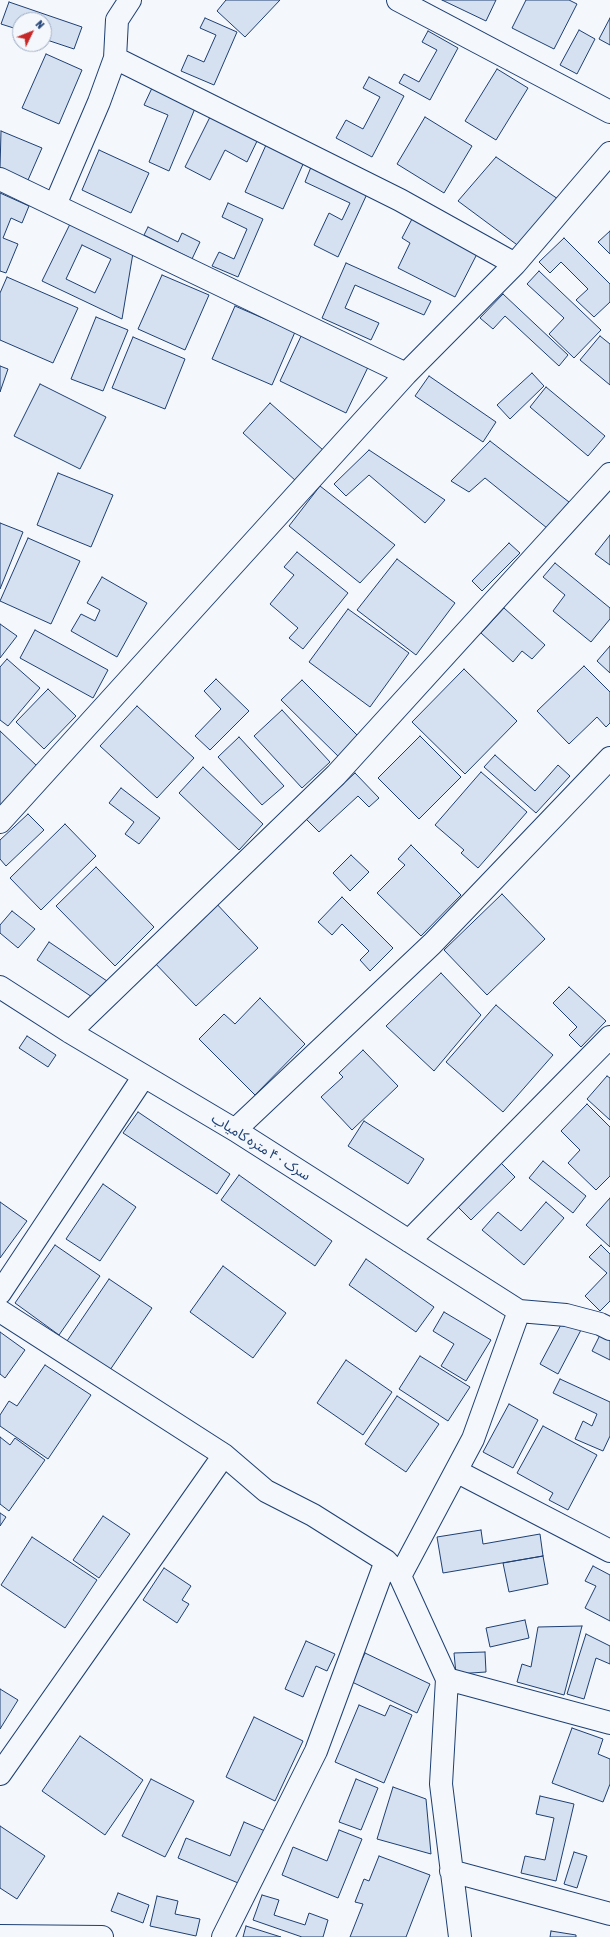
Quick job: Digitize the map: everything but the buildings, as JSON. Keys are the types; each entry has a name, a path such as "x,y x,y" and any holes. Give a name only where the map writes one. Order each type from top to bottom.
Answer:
{"street":[{"path":"55,205 99,102 115,58 118,20 130,0"},
{"path":"398,0 610,112"},
{"path":"115,58 400,200 515,264"},
{"path":"0,822 406,374 515,264 610,153"},
{"path":"0,179 406,374"},
{"path":"70,1032 336,775 610,474"},
{"path":"235,1130 432,944 610,758"},
{"name":"سرک ۴۰ متره کامیاب","path":"0,987 70,1032 235,1130 519,1311"},
{"path":"409,1241 610,1037"},
{"path":"0,1293 144,1076"},
{"path":"0,1311 224,1455 266,1492 313,1515 393,1569 447,1679 441,1784 460,1937"},
{"path":"223,1937 316,1751 393,1569 456,1470 473,1439 519,1311 566,1315 607,1322"},
{"path":"0,1774 224,1455"},
{"path":"456,1470 610,1551"},
{"path":"447,1679 610,1724"},
{"path":"451,1871 610,1914"},
{"path":"0,1936 102,1937"}]}
